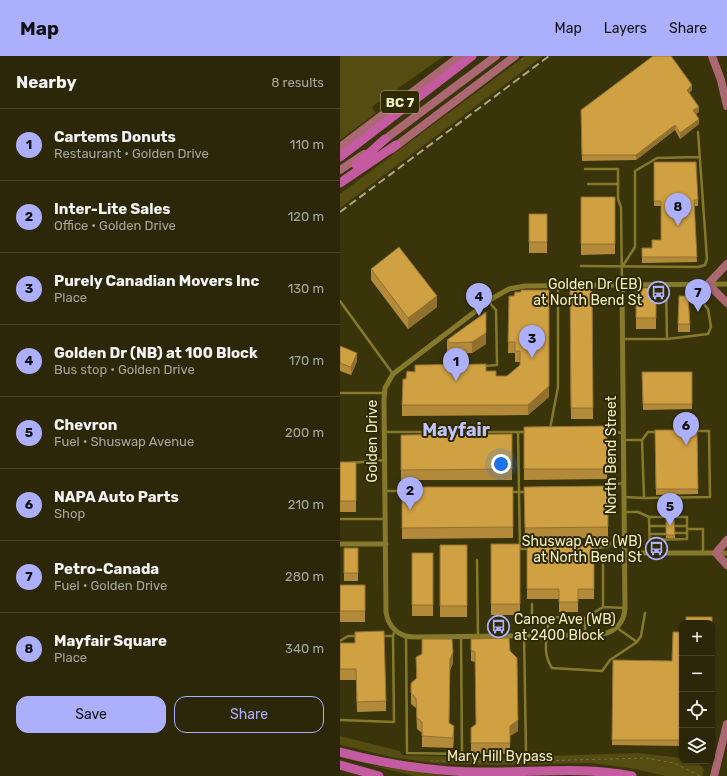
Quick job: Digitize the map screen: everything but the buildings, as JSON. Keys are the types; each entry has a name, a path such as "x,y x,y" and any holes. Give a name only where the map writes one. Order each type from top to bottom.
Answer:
{"highway":[{"path":"340,157 472,56"},
{"path":"340,176 386,139"},
{"path":"340,183 396,145"},
{"name":"Mary Hill Bypass","path":"340,751 401,766 447,771 492,772 584,770 632,776"},
{"path":"340,767 379,776"}],"main road":[{"name":"BC 7","path":"340,147 460,56"},
{"name":"BC 7","path":"340,170 386,139 496,56"},
{"path":"340,188 515,56"},
{"path":"712,56 721,80 727,106"},
{"path":"727,264 708,284 727,302"},
{"path":"727,540 716,553 727,564"},
{"path":"714,776 727,724"}],"street":[{"name":"Golden Drive","path":"395,630 388,621 386,612 384,491 384,393 393,374 413,361 488,301 501,293 514,288 727,284"},
{"name":"North Bend Street","path":"616,628 621,623 625,608 622,285"},
{"path":"340,544 386,544"},
{"path":"624,553 727,553"},
{"path":"395,630 406,636 546,636 605,634 616,628"}],"lane":[{"path":"582,266 614,266 622,268 698,267 705,265 707,259 698,132"},
{"path":"622,268 634,247 635,171 657,158 700,157"},
{"path":"585,169 618,169 618,199 621,207 622,285"},
{"path":"588,184 618,184"},
{"path":"613,203 618,199"},
{"path":"622,339 667,339 708,334 711,327 708,310 699,298 699,284"},
{"path":"666,285 667,339"},
{"path":"556,431 549,432 558,387 558,286"},
{"path":"340,301 393,374"},
{"path":"481,366 497,365 496,310 488,301"},
{"path":"340,393 384,393"},
{"path":"599,431 623,433"},
{"path":"624,497 710,497 709,431 694,431"},
{"path":"384,432 534,432"},
{"path":"518,432 520,549 536,549"},
{"path":"644,498 642,440 648,432 663,432"},
{"path":"623,440 642,440"},
{"path":"340,464 384,460"},
{"path":"605,490 612,485 624,483"},
{"path":"384,491 410,491"},
{"path":"505,492 535,492"},
{"path":"624,512 638,512 650,517 687,517 687,539 650,540"},
{"path":"650,517 650,553"},
{"path":"340,519 385,518"},
{"path":"650,526 666,526"},
{"path":"674,526 703,529 703,553"},
{"path":"674,534 687,533"},
{"path":"650,534 666,534"},
{"path":"591,548 607,547 612,542 624,542"},
{"path":"477,560 478,636"},
{"path":"603,560 603,607"},
{"path":"532,604 532,617 549,618 585,618 603,607 625,608"},
{"path":"549,618 546,636 546,659 552,668 602,671 610,660 637,642 641,636 645,613"},
{"path":"585,618 586,635"},
{"path":"616,628 637,642"},
{"path":"340,720 394,722 393,636 395,630"},
{"path":"524,635 526,752"},
{"path":"340,641 348,636 363,636"},
{"path":"378,636 393,636"},
{"path":"406,636 407,753 462,754 461,636"}],"path":[{"path":"425,763 436,760 499,762 646,758 674,762 700,776"}],"shaded area":[{"path":"340,56 444,56 373,106 372,108 376,113 340,140"},
{"path":"525,56 543,56 340,208 340,194"},
{"path":"340,736 400,751 402,755 489,758 638,753 679,758 679,764 700,764 704,770 702,776 665,776 636,769 591,763 495,765 433,763 391,757 340,744"},
{"path":"369,765 448,776 414,776"}],"railway":[{"path":"340,212 549,56"}],"place":[{"name":"Mayfair Square","path":"678,226"},
{"name":"Golden Dr (EB) at North Bend St","path":"658,292"},
{"name":"Petro-Canada","path":"698,312"},
{"name":"Golden Dr (NB) at 100 Block","path":"479,316"},
{"name":"Purely Canadian Movers Inc","path":"532,358"},
{"name":"Cartems Donuts","path":"456,381"},
{"name":"NAPA Auto Parts","path":"686,445"},
{"name":"Inter-Lite Sales","path":"410,510"},
{"name":"Chevron","path":"670,526"},
{"name":"Shuswap Ave (WB) at North Bend St","path":"657,549"},
{"name":"Canoe Ave (WB) at 2400 Block","path":"499,627"}],"district":[{"name":"Mayfair","path":"456,430"}]}
